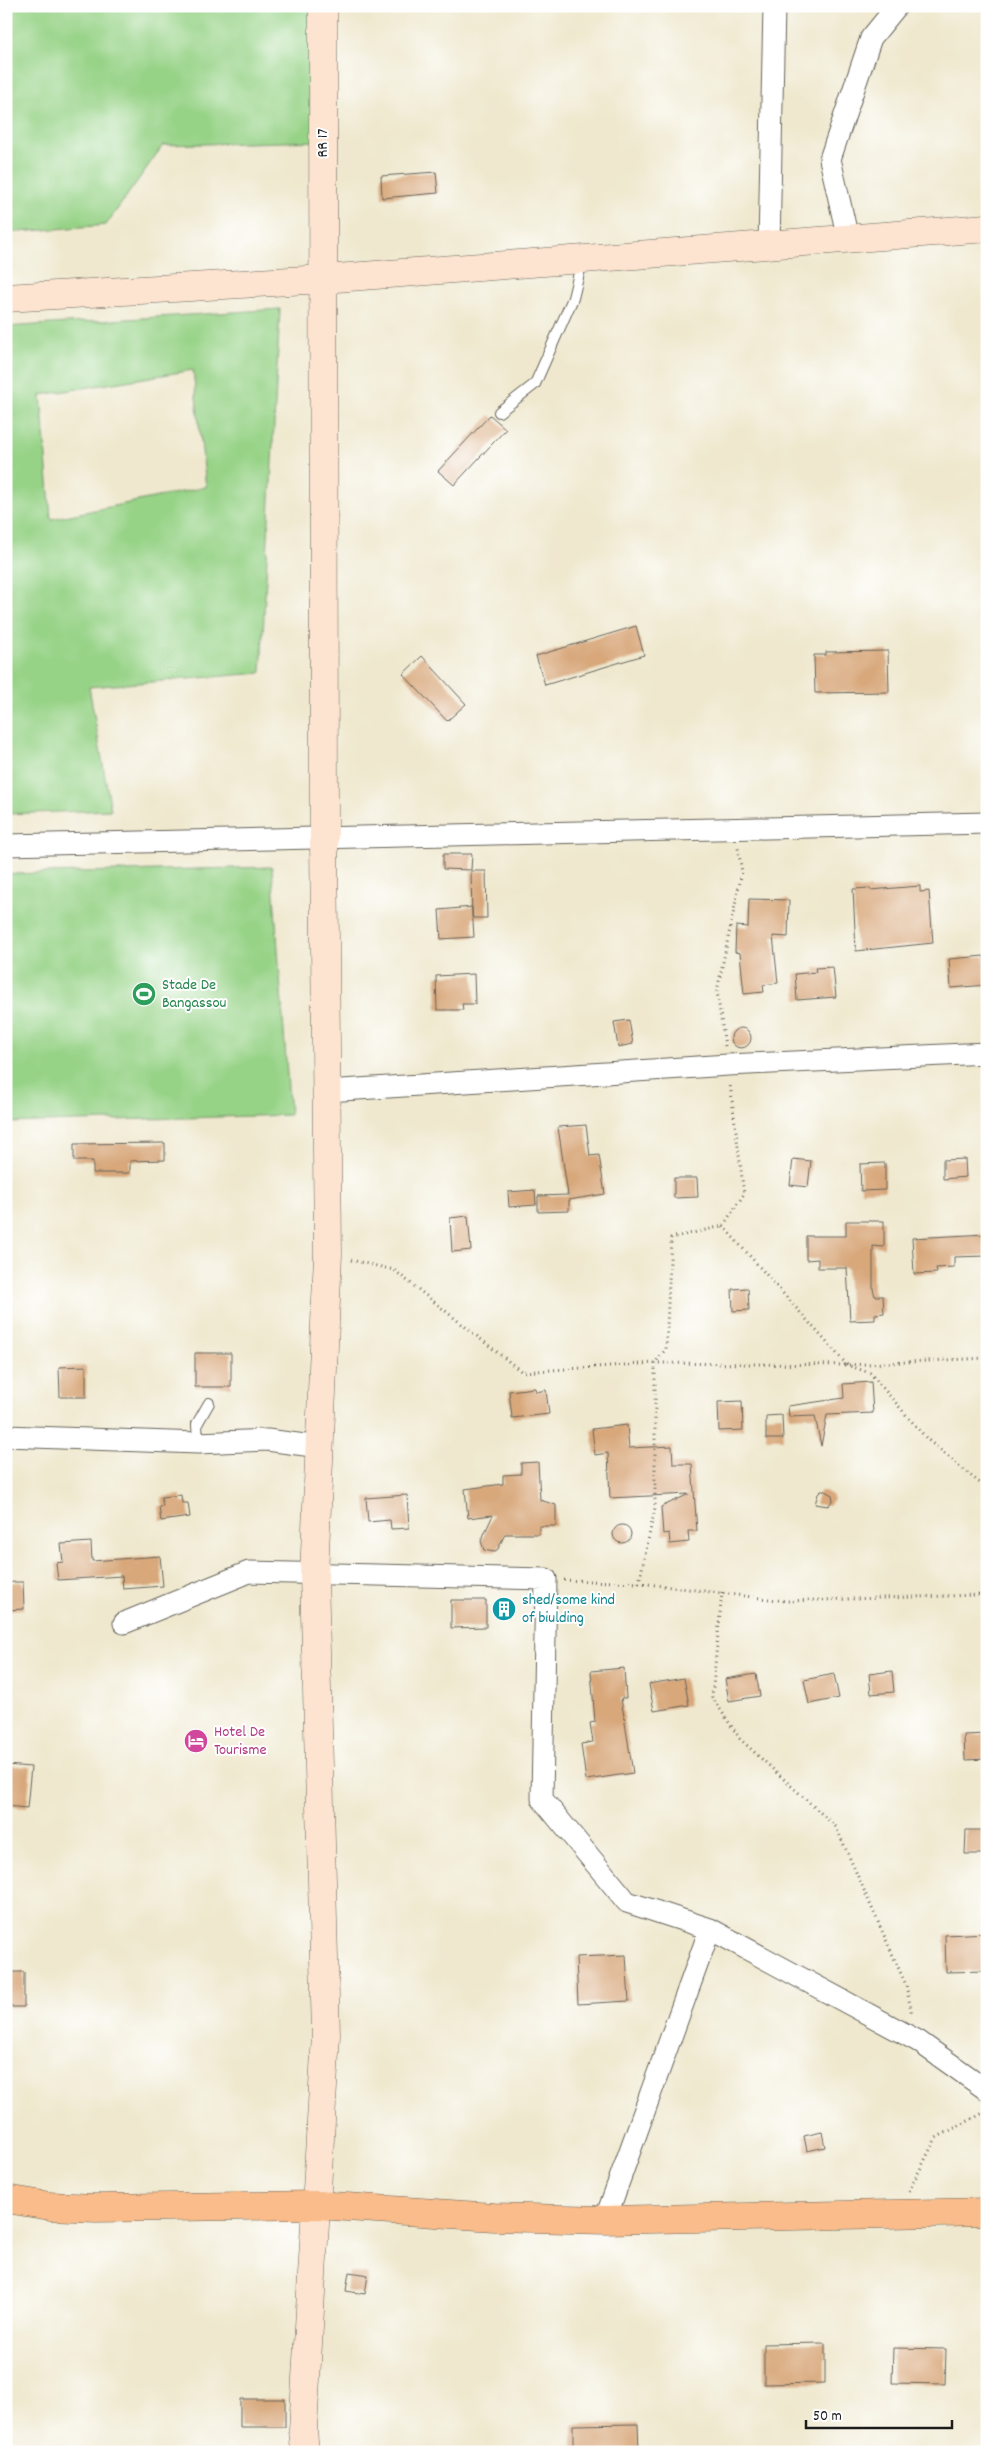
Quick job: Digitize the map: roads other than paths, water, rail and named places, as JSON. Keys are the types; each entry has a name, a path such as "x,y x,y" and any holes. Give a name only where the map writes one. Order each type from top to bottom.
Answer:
{"main road":[{"name":"RR 17","path":"317,2204 326,2036 314,1574 328,1254 324,838 323,6"},
{"path":"6,298 323,279 987,228"},
{"path":"6,2199 50,2206 96,2208 317,2204 494,2217 604,2220 987,2212"},
{"path":"305,2452 303,2430 317,2204"}],"street":[{"path":"769,246 774,6"},
{"path":"848,239 830,159 871,38 897,6"},
{"path":"6,846 987,823"},
{"path":"327,1091 728,1065 987,1053"},
{"path":"6,1436 198,1443 267,1440 320,1447"},
{"path":"242,1574 124,1622 249,1572 546,1579 542,1799 627,1902 710,1929 918,2041 987,2090"},
{"path":"604,2220 710,1929"}],"lane":[{"path":"499,412 535,384 573,298 582,260"},
{"path":"198,1443 196,1424 209,1403"}],"place":[{"name":"Stade De Bangassou","path":"144,994"},
{"name":"shed/some kind of biulding","path":"504,1609"},
{"name":"Hotel De Tourisme","path":"196,1741"}]}
